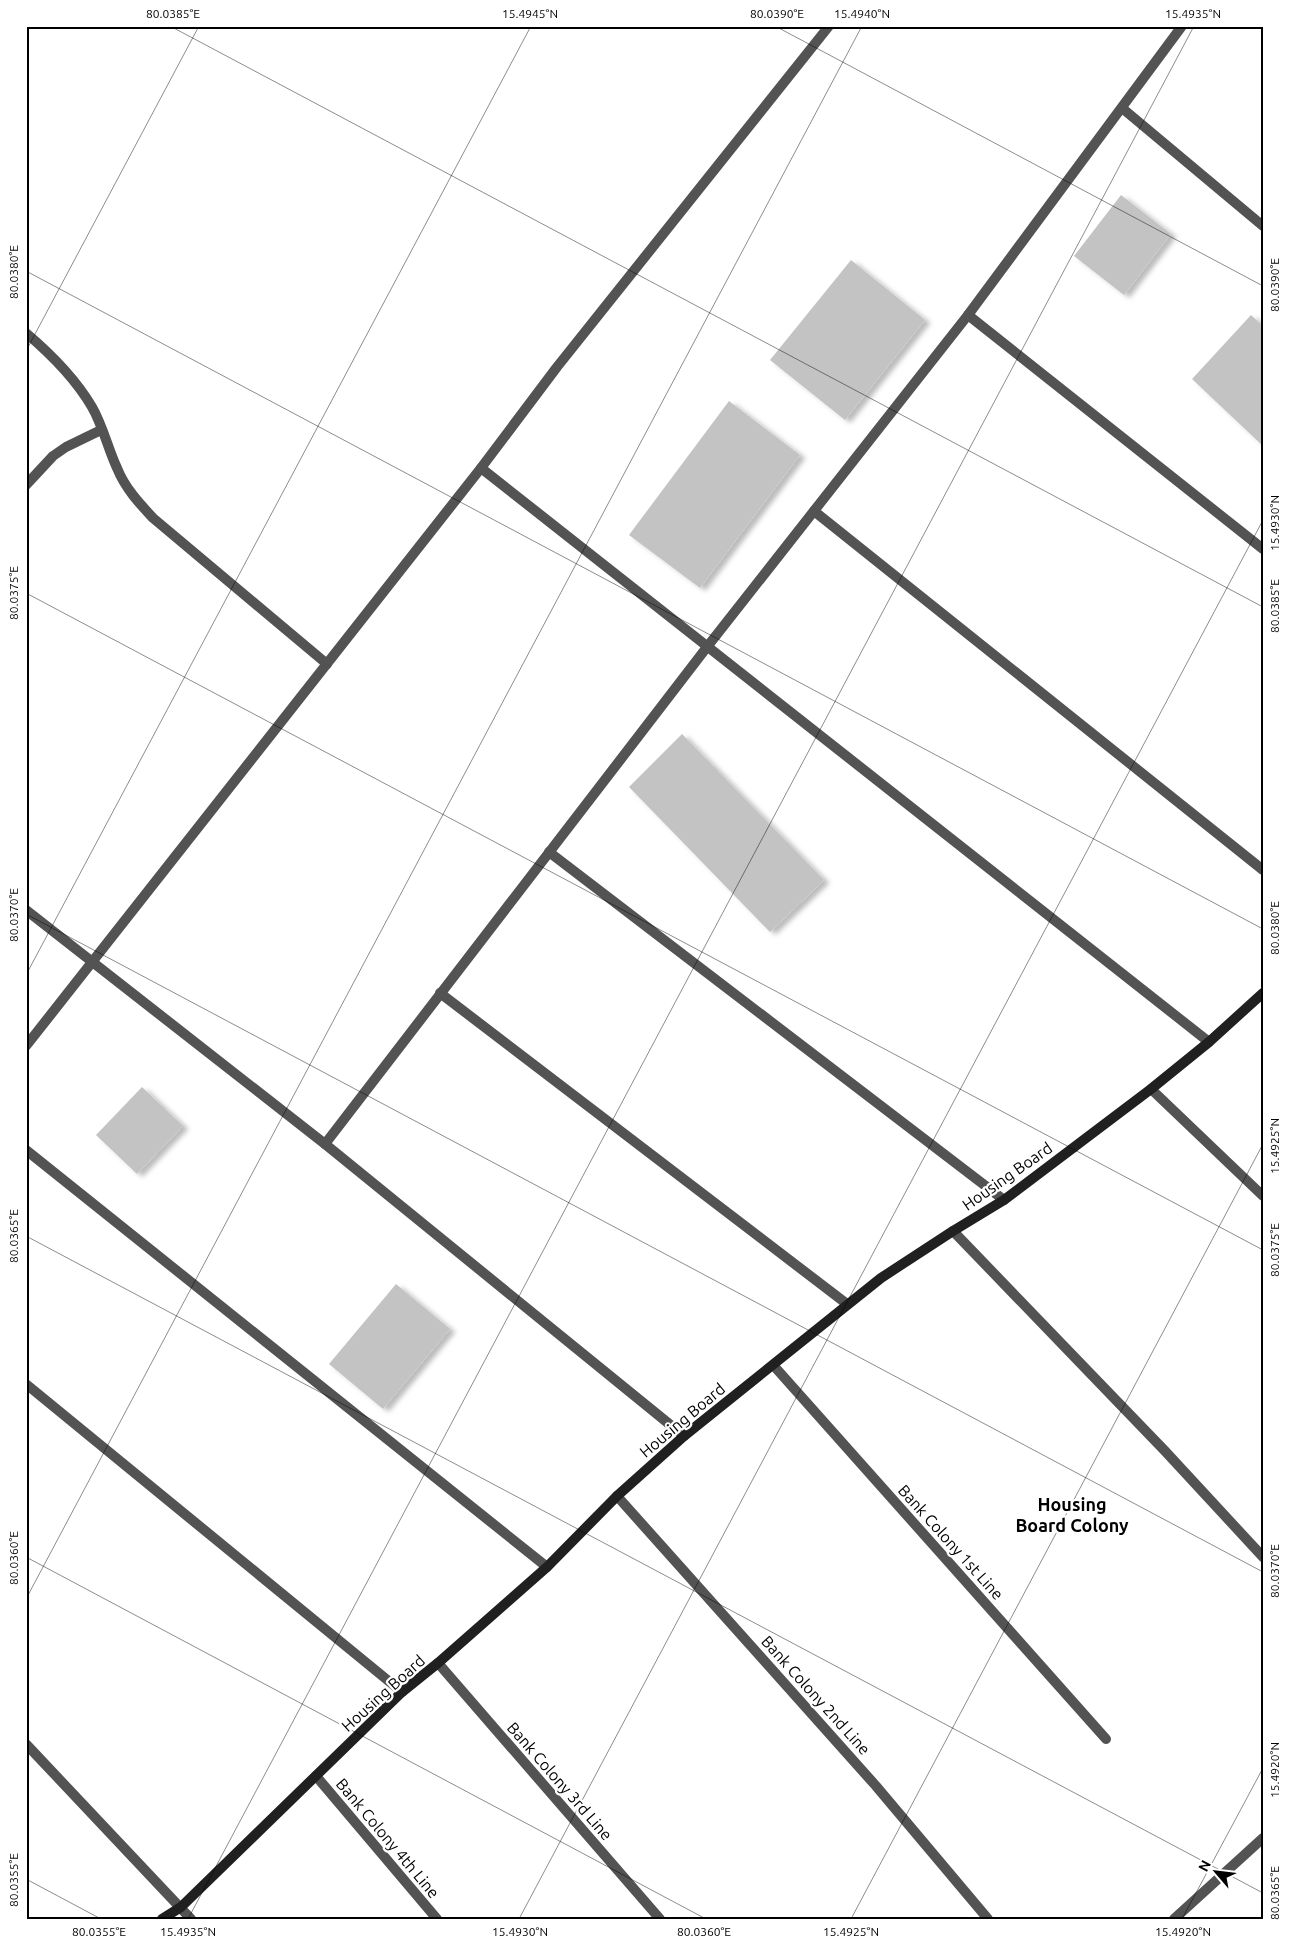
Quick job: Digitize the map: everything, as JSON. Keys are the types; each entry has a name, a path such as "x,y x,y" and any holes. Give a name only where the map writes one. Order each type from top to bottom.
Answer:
{"main road":[{"name":"Housing Board","path":"162,1919 181,1907 402,1692 438,1663 547,1566 617,1496 684,1436 774,1366 847,1304 881,1278 1004,1200 1151,1089 1209,1042 1263,993"}],"street":[{"path":"26,1046 481,468 557,367 829,26"},
{"path":"325,1144 707,647 968,315 1182,26"},
{"path":"1122,108 1263,226"},
{"path":"968,315 1263,549"},
{"path":"26,333 51,354 78,386 94,409 118,470 135,499 153,518 327,664"},
{"path":"26,485 53,456 66,447 102,430"},
{"path":"481,468 1209,1042"},
{"path":"814,511 1263,870"},
{"path":"549,852 1004,1200"},
{"path":"26,910 325,1144 684,1436"},
{"path":"440,993 847,1304"},
{"path":"1151,1089 1263,1196"},
{"path":"26,1150 547,1566"},
{"path":"953,1231 1165,1451 1263,1557"},
{"name":"Bank Colony 1st Line","path":"774,1366 1106,1739"},
{"path":"26,1384 402,1692"},
{"name":"Bank Colony 2nd Line","path":"617,1496 876,1786 988,1919"},
{"name":"Bank Colony 3rd Line","path":"438,1663 660,1919"},
{"path":"26,1744 191,1919"},
{"name":"Bank Colony 4th Line","path":"316,1776 437,1919"},
{"path":"1174,1919 1263,1838"}],"building":[{"path":"1121,195 1171,234 1124,295 1074,256"},
{"path":"851,260 925,320 845,420 770,360"},
{"path":"1251,315 1263,326 1263,446 1192,379"},
{"path":"729,401 800,455 700,588 629,535"},
{"path":"682,734 824,880 770,932 629,787"},
{"path":"142,1087 183,1126 137,1174 96,1135"},
{"path":"396,1284 450,1329 383,1409 329,1364"}],"district":[{"name":"Housing Board Colony","path":"1072,1515"}]}
